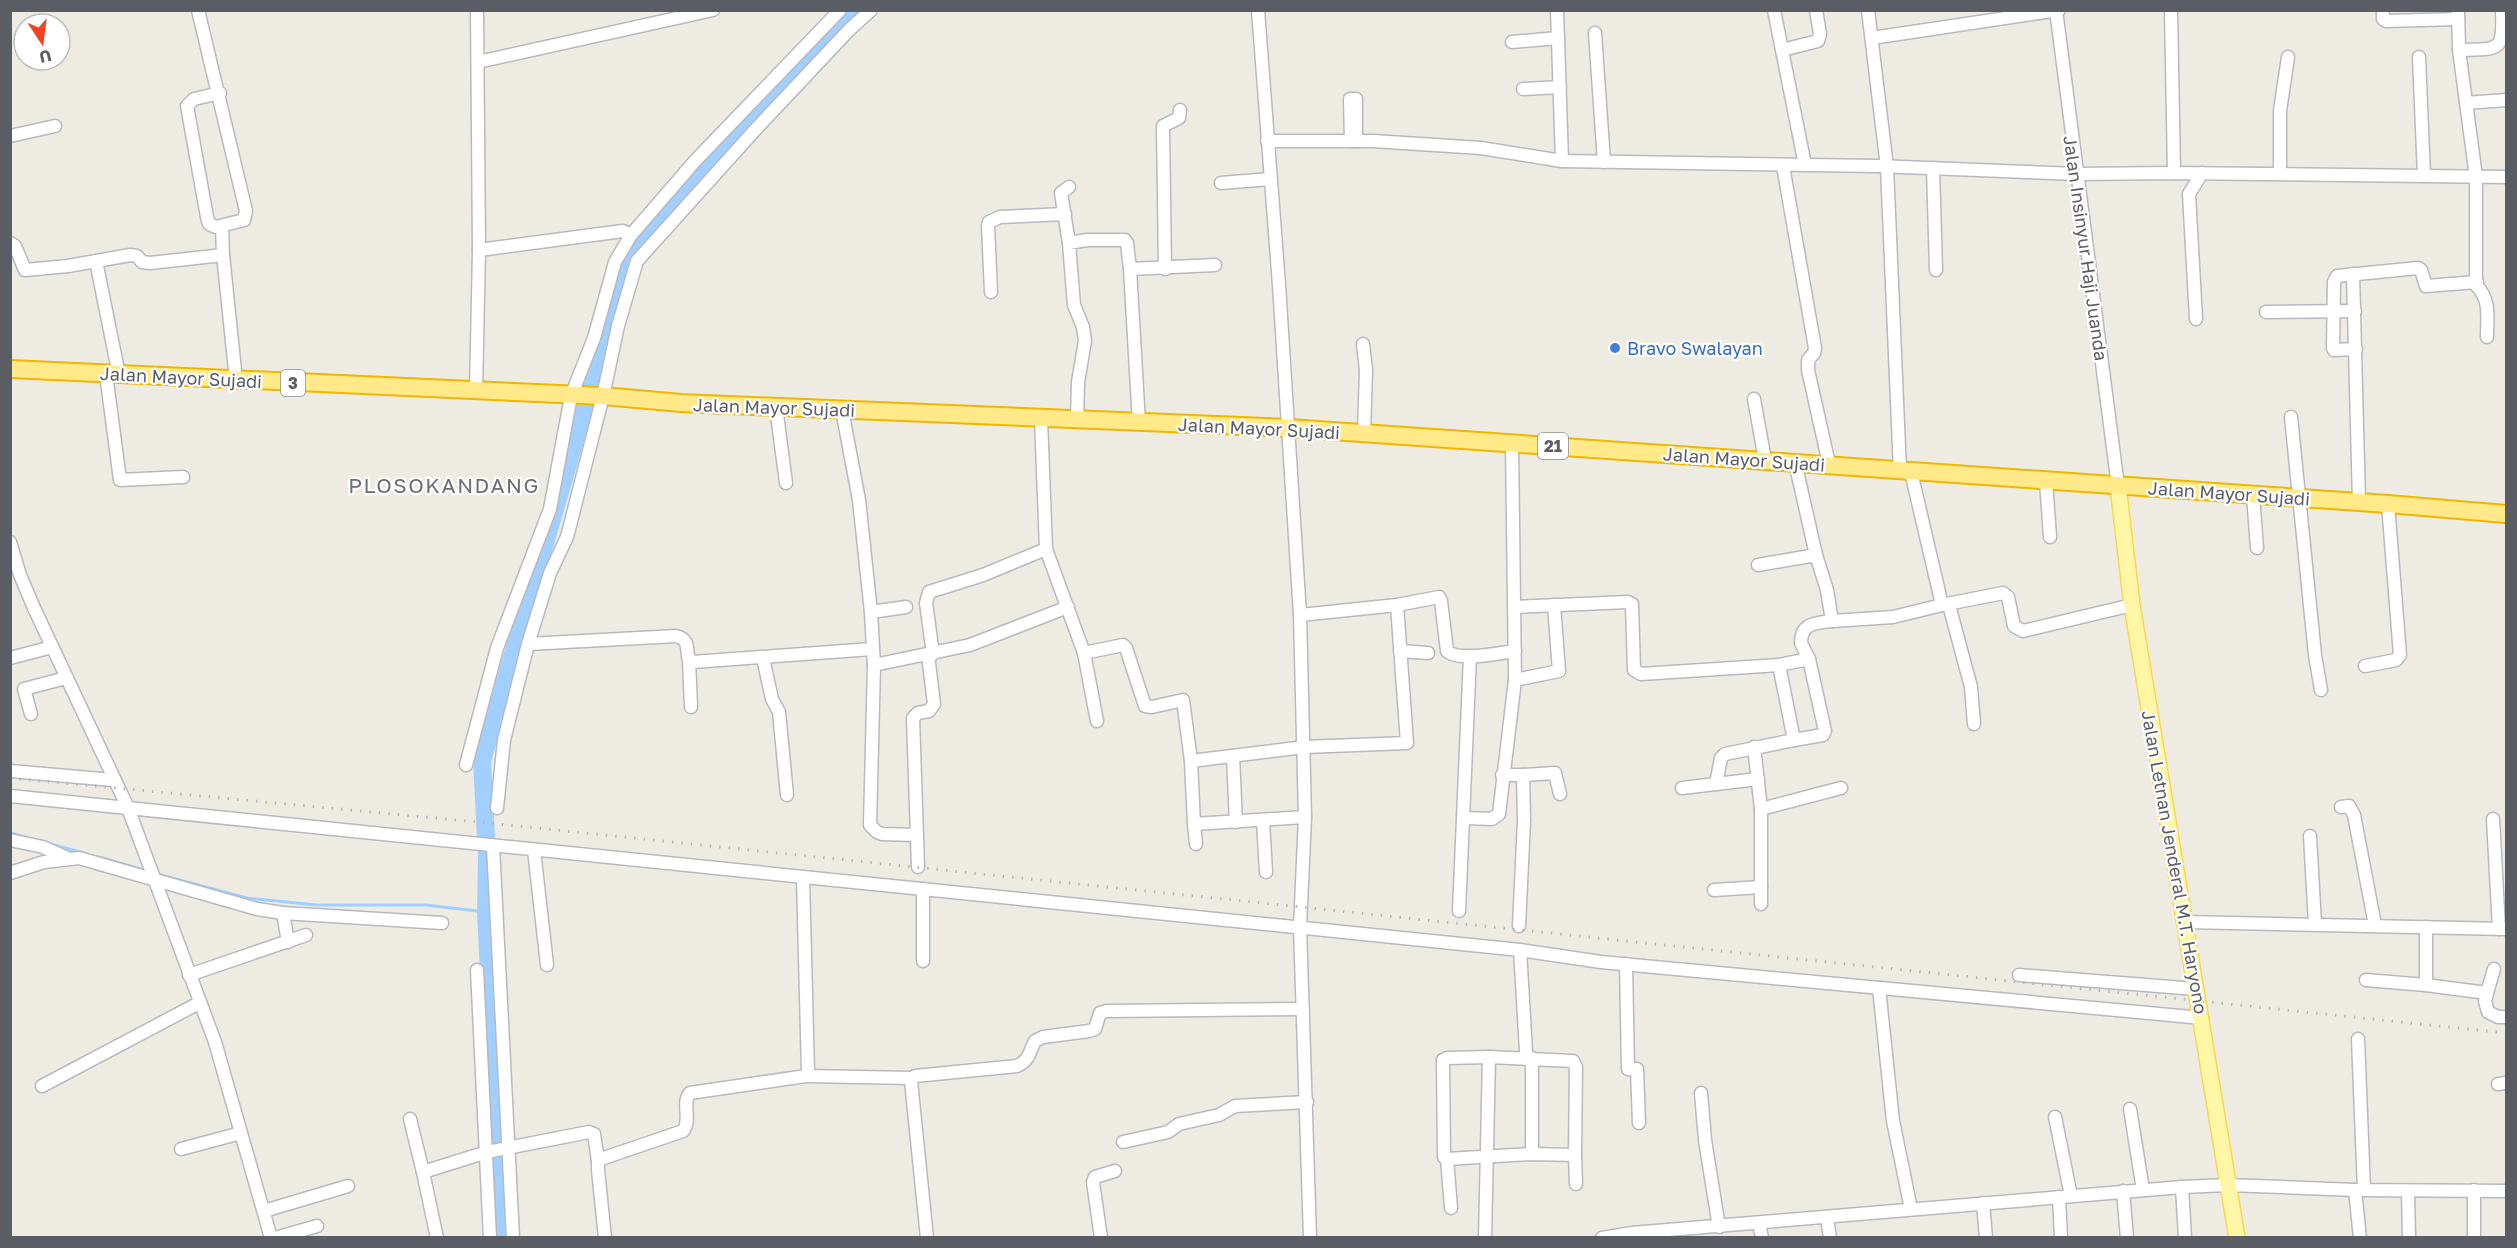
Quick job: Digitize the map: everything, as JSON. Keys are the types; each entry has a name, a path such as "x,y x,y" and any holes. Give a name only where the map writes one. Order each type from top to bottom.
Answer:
{"highway":[{"name":"Jalan Mayor Sujadi","path":"10,369 601,396 681,403 1289,428 1829,464 2506,514"}],"main road":[{"name":"Jalan Letnan Jenderal M.T. Haryono","path":"2118,486 2132,605 2237,1238"}],"street":[{"path":"198,10 220,93 246,217 239,223 212,226 207,217 187,106 194,99 220,93"},
{"path":"476,392 479,250 477,10"},
{"path":"478,62 713,10"},
{"path":"466,765 497,648 550,509 573,396 594,338 615,262 631,235 703,153 840,10"},
{"path":"497,808 504,740 528,644 550,573 567,537 618,326 637,261 755,129 871,10"},
{"path":"1258,10 1289,428 1300,615 1305,817 1300,927 1310,1238"},
{"path":"1557,10 1562,161"},
{"path":"1774,10 1805,165"},
{"path":"1782,50 1818,41 1820,34 1816,10"},
{"path":"1868,10 1887,167 1906,471 1971,687 1974,724"},
{"path":"2170,10 2174,172"},
{"path":"2383,10 2383,19 2386,21 2458,15 2459,50 2476,177 2476,285 2485,296 2487,303 2487,337"},
{"path":"2459,50 2489,50 2496,46 2503,36 2502,10"},
{"path":"1872,38 2057,11"},
{"name":"Jalan Insinyur Haji Juanda","path":"2057,11 2076,174 2118,486"},
{"path":"1595,33 1604,162"},
{"path":"1512,42 1558,38"},
{"path":"2280,174 2280,111 2288,57"},
{"path":"2419,57 2424,176"},
{"path":"1522,89 1560,87"},
{"path":"2466,103 2506,100"},
{"path":"1165,269 1163,126 1177,120 1180,110"},
{"path":"10,136 55,126"},
{"path":"1267,141 1354,141 1481,148 1562,161 1933,168 2076,174 2174,172 2506,177"},
{"path":"1783,166 1815,348 1808,360 1808,370 1829,464"},
{"path":"1933,168 1936,270"},
{"path":"2196,319 2189,194 2202,173"},
{"path":"1221,183 1270,179"},
{"path":"1069,187 1061,193 1069,243 1074,305 1083,327 1085,340 1078,382 1077,421"},
{"path":"990,292 989,222 1000,217 1065,214"},
{"path":"222,226 236,380"},
{"path":"479,250 623,231 631,235"},
{"path":"1069,243 1087,240 1125,240 1127,243 1139,423"},
{"path":"10,243 15,246 25,270 130,255 137,256 142,262 150,263 223,255"},
{"path":"96,261 112,374 120,480 183,477"},
{"path":"1130,269 1215,265"},
{"path":"2356,349 2334,350 2333,348 2335,278 2353,274 2418,268 2421,270 2426,286 2477,282"},
{"path":"2353,274 2359,502"},
{"path":"2266,312 2355,311"},
{"path":"1364,344 1366,370 1364,433"},
{"path":"1754,399 1765,460"},
{"path":"776,407 786,483"},
{"path":"842,410 860,500 871,612 874,664 870,825 882,834 917,835"},
{"path":"2291,417 2315,655 2322,690"},
{"path":"1041,419 1046,549 1084,653 1097,721"},
{"path":"1464,818 1497,818 1515,680 1512,444"},
{"path":"1795,462 1816,555 1827,590 1832,621"},
{"path":"2046,481 2050,537"},
{"path":"2253,495 2257,548"},
{"path":"2365,666 2396,660 2400,654 2388,504"},
{"path":"10,542 20,574 52,647 128,808 215,1042 273,1238 317,1226"},
{"path":"918,867 913,718 918,713 929,711 934,704 926,603 929,592 983,575 1046,549"},
{"path":"1758,565 1816,555"},
{"path":"1716,784 1721,758 1725,754 1824,734 1809,659 1801,644 1804,628 1810,623 1893,617 2002,593 2008,597 2014,626 2024,631 2132,605"},
{"path":"1300,615 1397,605 1439,597 1447,651 1455,656 1515,651"},
{"path":"1515,607 1628,602 1632,604 1634,670 1641,674 1779,665 1809,659"},
{"path":"1191,761 1304,747 1407,743 1397,605"},
{"path":"1515,680 1559,672 1554,605"},
{"path":"871,612 906,607"},
{"path":"874,664 970,645 1068,607"},
{"path":"528,644 676,636 684,638 687,642 689,660 691,707"},
{"path":"1084,653 1123,645 1145,705 1152,707 1183,700 1191,761 1196,844"},
{"path":"10,658 52,647"},
{"path":"689,660 693,662 764,658 872,648"},
{"path":"1400,651 1428,652"},
{"path":"1459,911 1470,656"},
{"path":"764,658 771,699 776,705 779,717 787,795"},
{"path":"1779,665 1794,740"},
{"path":"31,714 24,689 66,678"},
{"path":"1754,747 1761,809 1761,904"},
{"path":"1233,756 1236,822"},
{"path":"10,771 113,780"},
{"path":"1502,775 1555,773 1560,794"},
{"path":"1519,926 1524,821 1523,775"},
{"path":"1682,788 1758,779"},
{"path":"1761,809 1840,788"},
{"path":"10,796 1300,927 1520,950 1626,964 2202,1018"},
{"path":"2341,807 2349,806 2354,815 2375,925"},
{"path":"1194,824 1305,817"},
{"path":"2186,922 2503,929 2493,819"},
{"path":"1263,821 1266,872"},
{"path":"2310,836 2315,924"},
{"path":"10,840 43,847 67,858 152,875 257,909 283,913 442,923"},
{"path":"492,846 506,1148 513,1238"},
{"path":"534,850 547,965"},
{"path":"10,873 44,862 67,858"},
{"path":"803,878 809,1070 806,1076"},
{"path":"1714,891 1761,887"},
{"path":"923,889 923,961"},
{"path":"283,913 288,942"},
{"path":"2426,927 2426,985"},
{"path":"189,975 306,935"},
{"path":"1520,950 1529,1055 1532,1154"},
{"path":"1626,964 1623,1069 1637,1069 1639,1123"},
{"path":"2494,969 2485,1001 2488,1012 2498,1017 2506,1017"},
{"path":"477,970 490,1238"},
{"path":"2019,975 2196,989"},
{"path":"2366,980 2487,993"},
{"path":"1879,988 1893,1120 1911,1209"},
{"path":"42,1086 199,1003"},
{"path":"598,1161 683,1131 687,1126 686,1098 690,1093 806,1076 912,1078 1017,1066 1030,1056 1035,1041 1043,1037 1095,1029 1100,1013 1107,1011 1303,1009"},
{"path":"2358,1039 2360,1238"},
{"path":"1451,1208 1447,1159 1444,1157 1443,1060 1447,1058 1529,1055 1571,1060 1575,1063 1576,1184"},
{"path":"1485,1238 1489,1057"},
{"path":"912,1078 927,1238"},
{"path":"1701,1093 1704,1140 1719,1227"},
{"path":"1123,1142 1168,1132 1179,1124 1219,1115 1235,1106 1307,1102"},
{"path":"2130,1109 2143,1190"},
{"path":"2055,1117 2065,1197 2061,1238"},
{"path":"410,1119 437,1238"},
{"path":"423,1172 486,1152 590,1132 597,1140 605,1238"},
{"path":"180,1149 241,1133"},
{"path":"1447,1159 1532,1154 1575,1155"},
{"path":"1101,1238 1093,1182 1095,1177 1115,1171"},
{"path":"1602,1238 1759,1222 2182,1187 2228,1185 2360,1190 2506,1191"},
{"path":"264,1211 348,1186"},
{"path":"2182,1187 2185,1238"},
{"path":"2474,1190 2474,1238"},
{"path":"2123,1191 2127,1238"},
{"path":"2408,1191 2409,1238"},
{"path":"1983,1203 1986,1238"},
{"path":"1827,1218 1830,1238"},
{"path":"1759,1222 1762,1238"}],"waterway":[{"path":"502,1238 486,912 487,856 482,761 628,257 856,10"},
{"path":"10,833 32,839"},
{"path":"50,844 84,853"},
{"path":"99,857 147,871"},
{"path":"157,874 247,898 317,905 426,905 486,912"}],"railway":[{"path":"10,778 488,823 2506,1033"}],"place":[{"name":"Bravo Swalayan","path":"1615,348"}],"district":[{"name":"PLOSOKANDANG","path":"444,485"}]}
